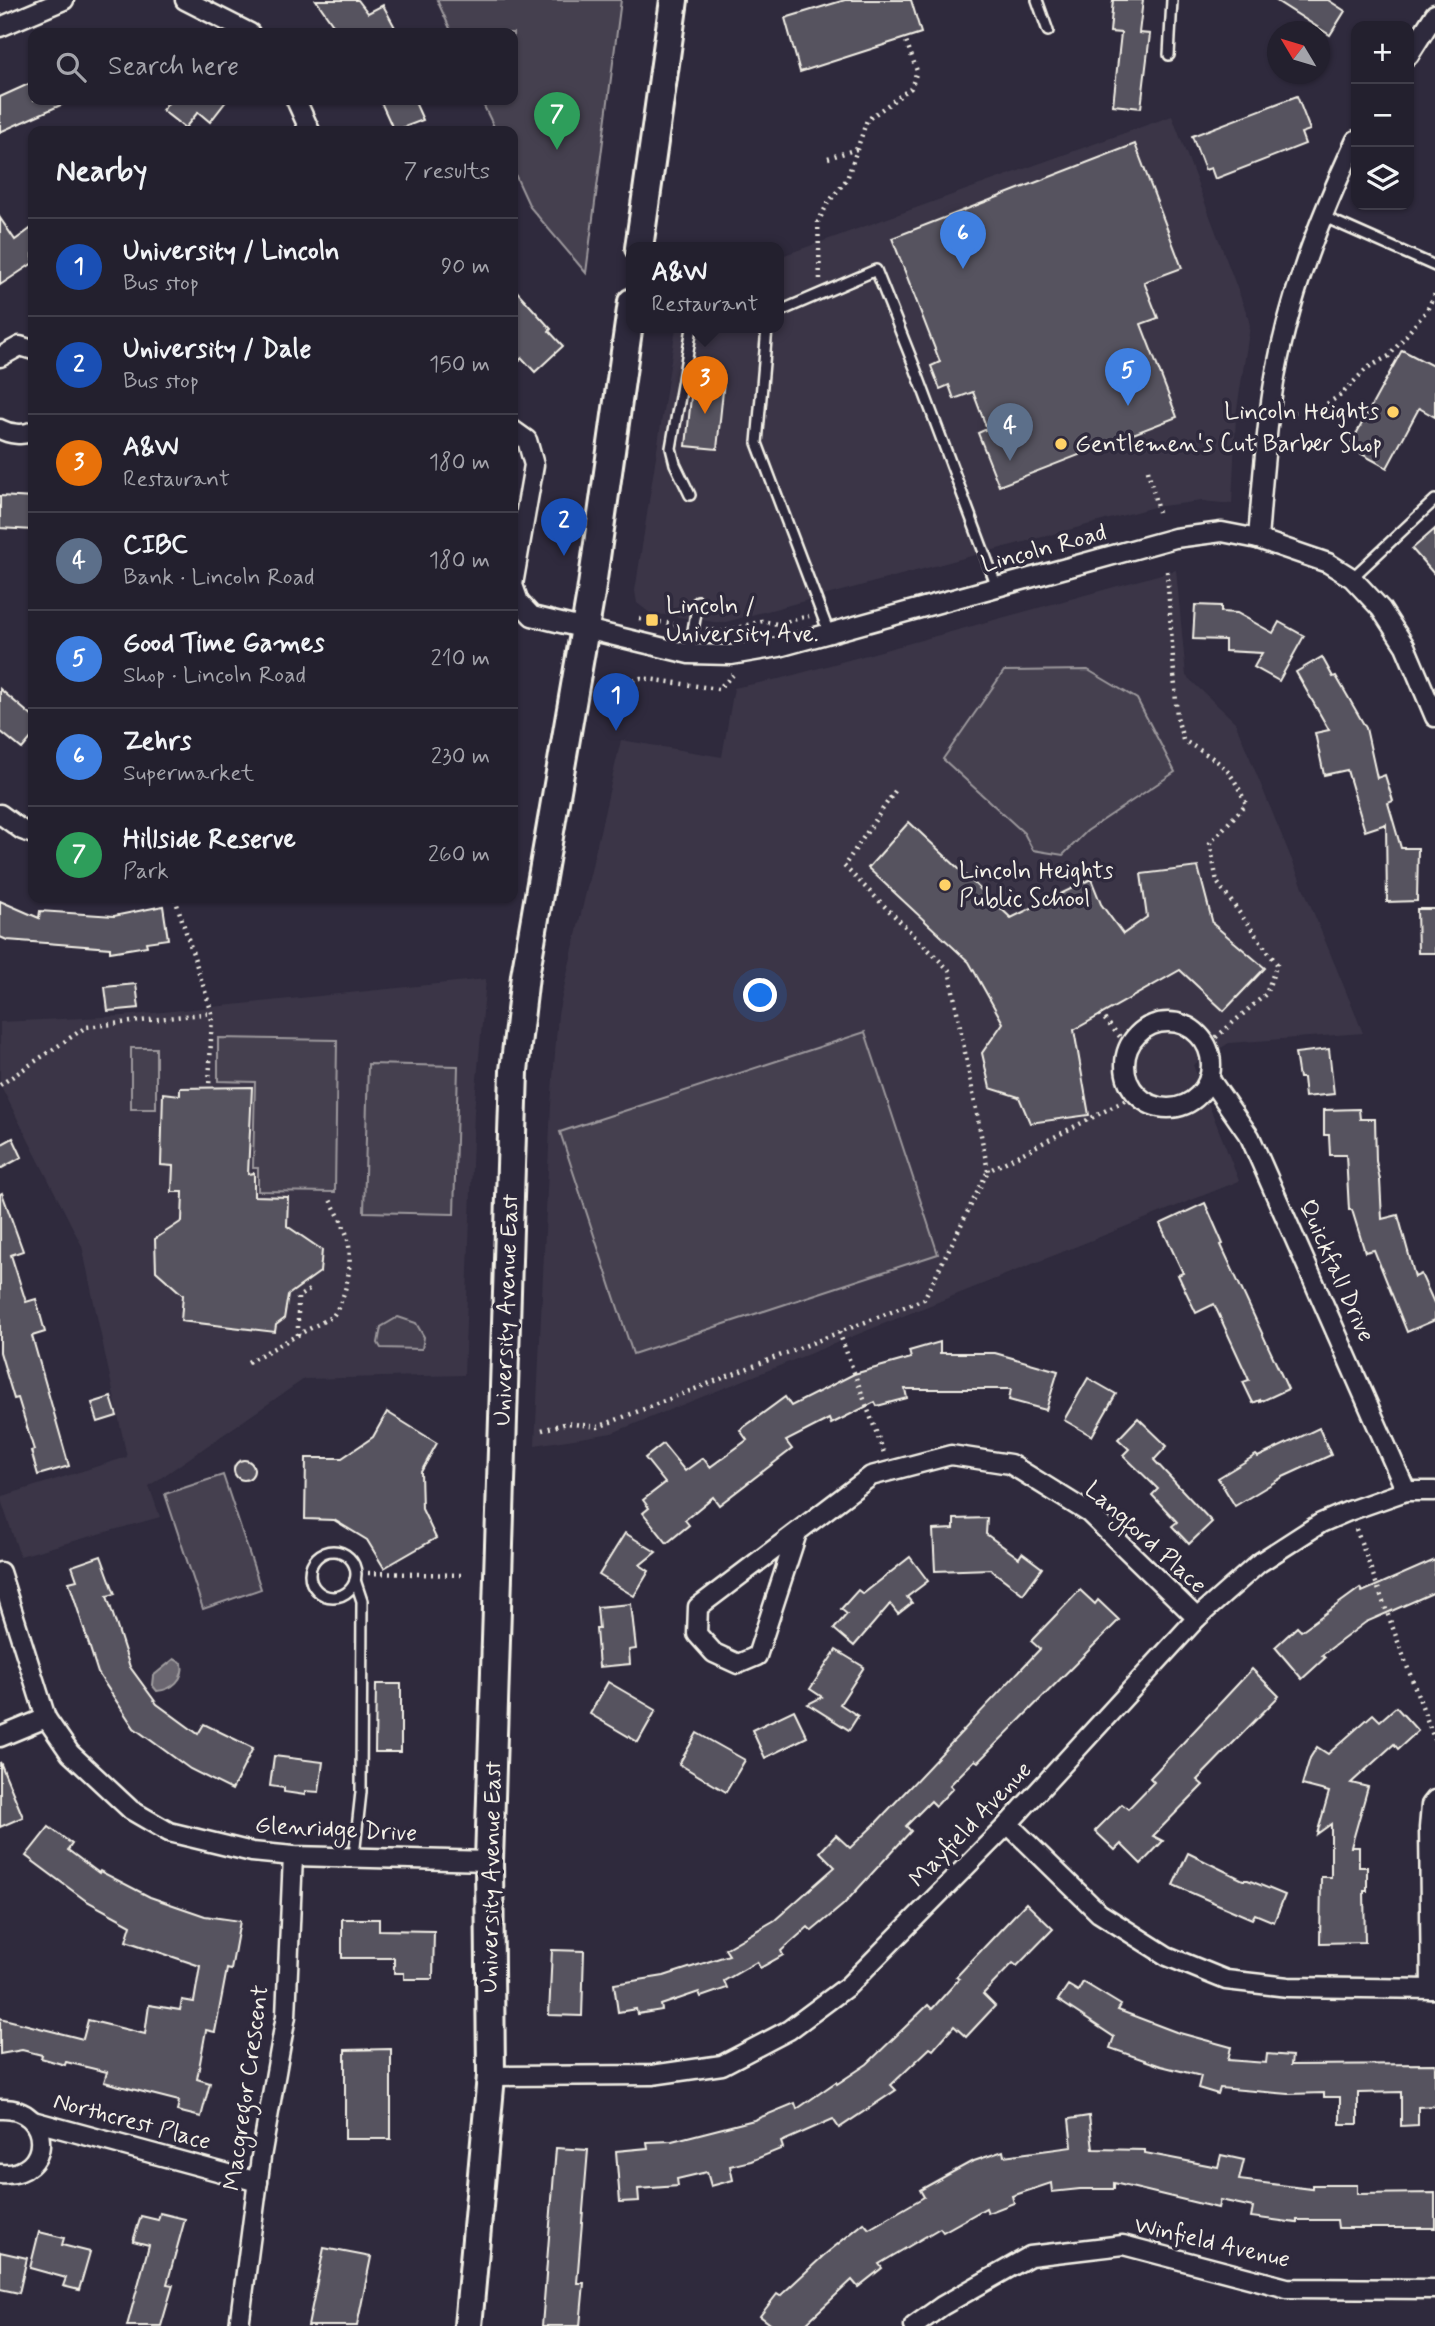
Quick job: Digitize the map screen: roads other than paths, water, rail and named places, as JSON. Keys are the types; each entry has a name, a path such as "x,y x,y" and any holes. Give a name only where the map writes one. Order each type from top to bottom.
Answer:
{"main road":[{"path":"640,242 674,0"},
{"name":"University Avenue East","path":"468,2326 491,2077 489,1861 514,1071 525,976 584,629 627,333"}],"street":[{"path":"0,27 64,0"},
{"path":"186,0 243,28"},
{"path":"1430,0 1435,3"},
{"path":"1414,47 1435,14"},
{"path":"298,105 308,126"},
{"path":"1258,539 1270,414 1285,330 1306,257 1353,147"},
{"path":"0,357 20,346 28,348"},
{"path":"0,429 7,433 28,433"},
{"name":"Lincoln Road","path":"518,434 527,440 534,465 518,556"},
{"name":"Lincoln Road","path":"518,599 532,616 689,654 731,655 779,647 1175,538 1222,532 1258,539 1328,563 1352,578 1381,608 1405,646 1435,717"},
{"path":"0,814 28,832"},
{"name":"Quickfall Drive","path":"1209,1078 1197,1097 1177,1107 1155,1107 1136,1095 1128,1084 1124,1059 1128,1046 1144,1028 1167,1022 1190,1028 1206,1045 1210,1056 1209,1078 1250,1137 1406,1492"},
{"name":"Langford Place","path":"797,1533 757,1656 738,1664 713,1653 697,1634 698,1607 871,1476 951,1455 1010,1464 1089,1513 1197,1618"},
{"name":"Mayfield Avenue","path":"491,2077 652,2075 722,2065 789,2030 848,1986 1008,1824 1197,1618 1259,1563 1321,1523 1406,1492 1435,1491"},
{"name":"Glenridge Drive","path":"0,1572 46,1718 70,1754 131,1810 169,1832 252,1852 293,1856 489,1861"},
{"path":"0,1737 46,1718"},
{"path":"1008,1824 1099,1913 1167,1956 1226,1979 1288,1987 1433,1989 1429,1828 1431,1805 1435,1800"},
{"name":"Macgregor Crescent","path":"239,2326 258,2182 285,2016 293,1856"},
{"name":"Northcrest Place","path":"0,2109 11,2108 24,2113 33,2121 40,2134 37,2157 23,2171 13,2175 0,2174"},
{"name":"Northcrest Place","path":"33,2121 258,2182"},
{"name":"Winfield Avenue","path":"914,2326 942,2306 1030,2256 1123,2245 1287,2288 1435,2289"}],"lane":[{"path":"1037,0 1048,31"},
{"path":"1169,55 1172,0"},
{"path":"1322,216 1435,266"},
{"path":"784,310 876,270 997,587"},
{"path":"690,495 675,464 671,447 691,333"},
{"path":"767,333 757,443 828,633"},
{"path":"1352,578 1435,500"},
{"path":"689,654 698,601"},
{"path":"354,1856 361,1792 362,1601 355,1576 350,1559 344,1555 323,1553 313,1563 310,1577 317,1591 331,1597 346,1592 355,1576"}],"place":[{"name":"Hillside Reserve","path":"557,150"},
{"name":"Zehrs","path":"963,269"},
{"name":"Good Time Games","path":"1128,406"},
{"name":"Lincoln Heights","path":"1393,412"},
{"name":"A&W","path":"705,414"},
{"name":"Gentlemen's Cut Barber Shop","path":"1061,444"},
{"name":"CIBC","path":"1010,461"},
{"name":"University / Dale","path":"564,556"},
{"name":"Lincoln / University Ave.","path":"652,620"},
{"name":"University / Lincoln","path":"616,731"},
{"name":"Lincoln Heights Public School","path":"945,885"}]}
